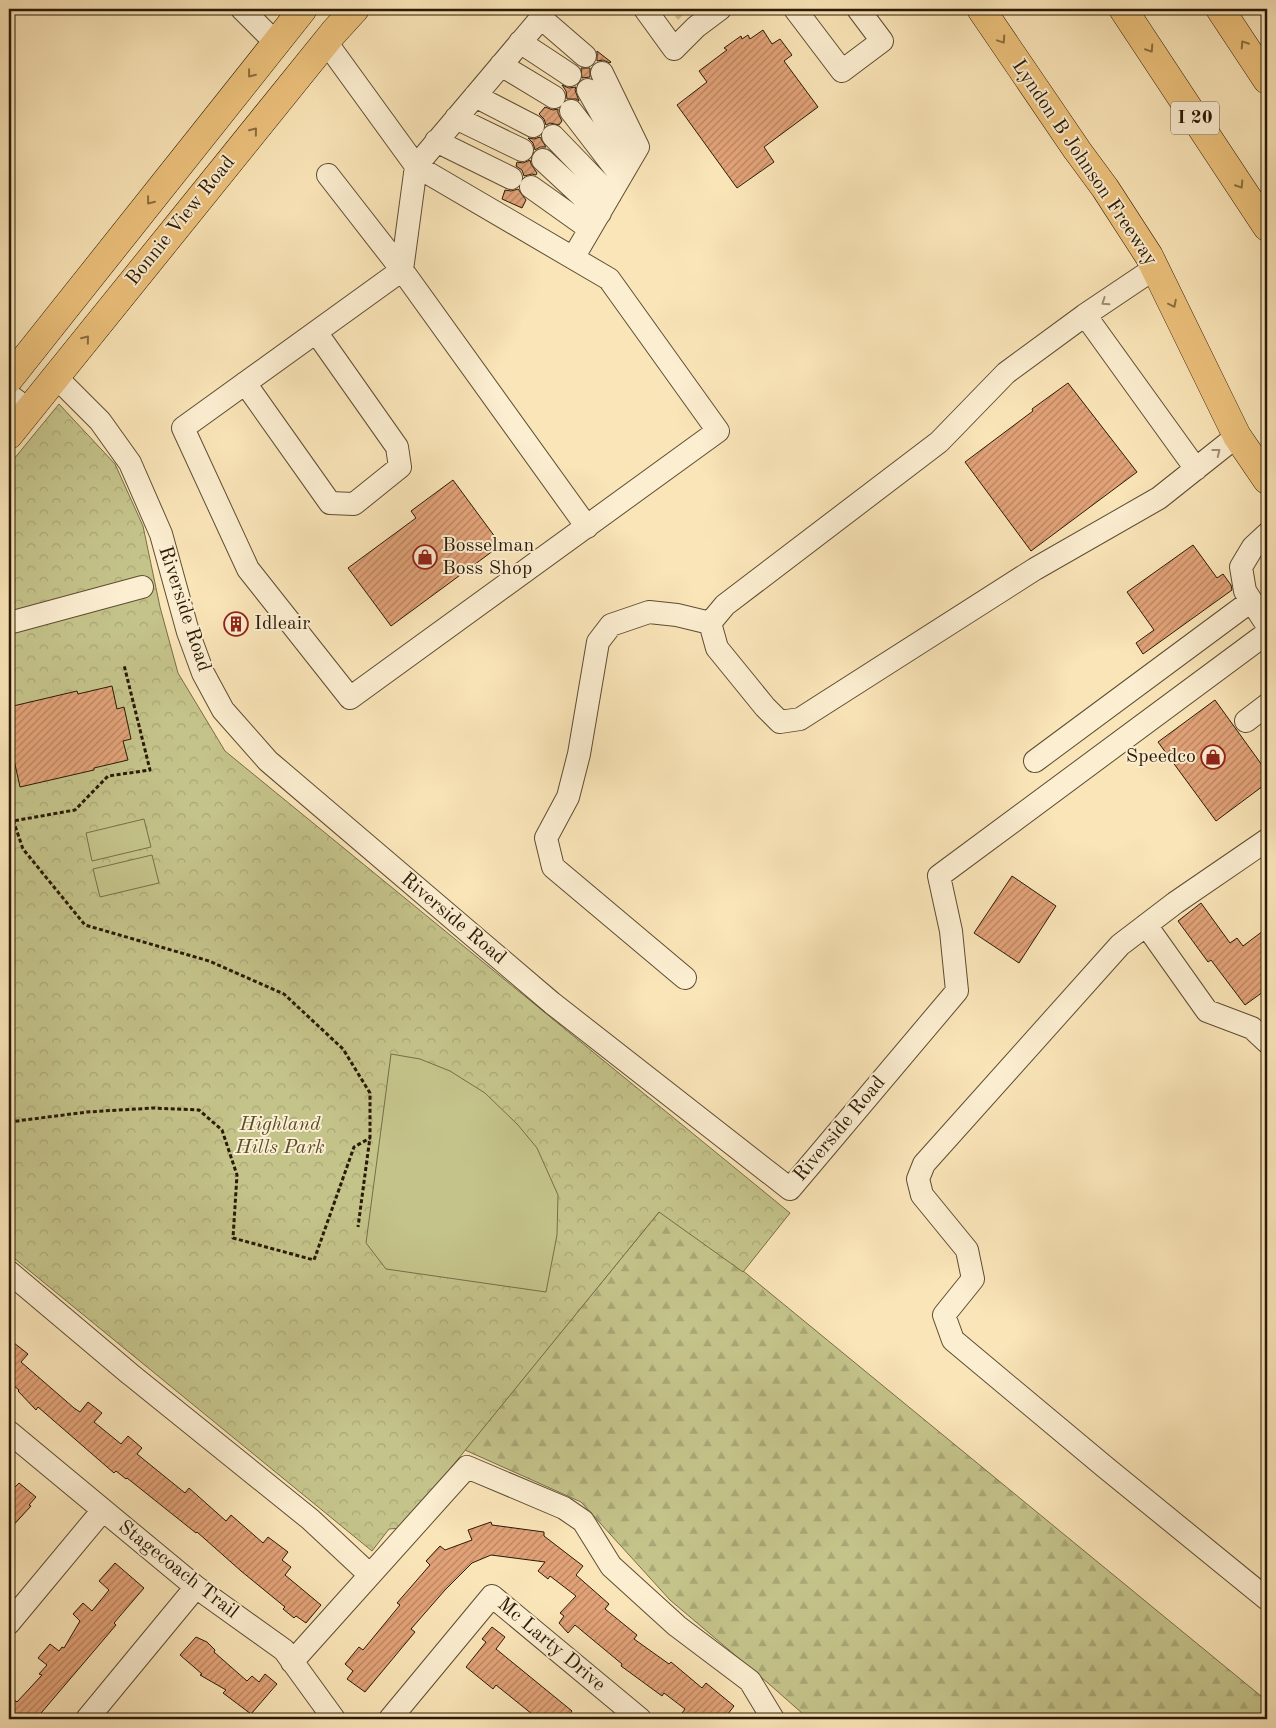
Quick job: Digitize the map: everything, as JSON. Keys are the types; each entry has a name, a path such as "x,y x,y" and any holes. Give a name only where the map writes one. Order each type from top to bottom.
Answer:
{"main road":[{"name":"Bonnie View Road","path":"9,379 303,9"},
{"path":"308,9 326,42"},
{"name":"Bonnie View Road","path":"9,435 19,403 56,377 326,42 355,9"},
{"name":"Lyndon B Johnson Freeway","path":"981,9 1110,195 1155,268 1238,436 1267,480"},
{"name":"I 20","path":"1124,9 1267,227"},
{"path":"1220,9 1267,80"}],"street":[{"path":"242,9 276,42"},
{"path":"645,9 674,49 691,19 720,9"},
{"path":"795,9 842,71 882,41 858,9"},
{"path":"326,42 416,166 609,279 718,431 350,698 248,569 183,428 402,270 416,166 540,18 585,56"},
{"path":"520,42 570,75"},
{"path":"501,64 562,104 625,169"},
{"path":"573,258 625,169 595,81"},
{"path":"475,96 533,126"},
{"path":"456,118 522,150"},
{"path":"552,136 600,212"},
{"path":"436,141 511,178"},
{"path":"543,160 600,212"},
{"path":"328,175 402,270 587,527"},
{"path":"531,187 600,212"},
{"path":"710,623 725,605 939,442 1006,372 1085,315 1155,268"},
{"path":"1085,315 1196,468"},
{"path":"245,383 330,503 354,504 400,467 397,447 316,332"},
{"name":"Riverside Road","path":"56,377 100,421 130,463 161,534 188,632 203,673 223,710 268,761 552,1003 790,1189 957,991 951,931 939,876 1267,633"},
{"path":"710,623 717,648 764,707 780,722 800,719 1035,569 1159,498 1238,436"},
{"path":"1267,534 1253,547 1241,567 1245,591 1267,624"},
{"path":"9,624 142,587"},
{"path":"1035,761 1251,600"},
{"path":"685,978 553,867 546,838 568,797 579,754 598,642 612,624 649,612 677,615 710,623"},
{"path":"1246,721 1267,705"},
{"path":"1267,840 1175,903 1120,945 924,1164 918,1179 922,1195 967,1250 973,1280 944,1315 953,1340 1267,1599"},
{"path":"1146,925 1208,1011 1252,1028 1267,1042"},
{"path":"9,1272 130,1374 310,1519 370,1575"},
{"name":"Stagecoach Trail","path":"9,1432 196,1587 284,1650 334,1719"},
{"path":"292,1662 467,1466 564,1508 584,1521 611,1566 677,1626 750,1681 773,1719"},
{"path":"9,1624 103,1510"},
{"path":"87,1719 196,1587"},
{"name":"Mc Larty Drive","path":"390,1719 492,1596 640,1719"}],"path":[{"path":"11,822 75,810 108,776 150,770 124,665"},
{"path":"9,808 11,822 23,850 85,925 209,961 284,994 343,1049 370,1093 370,1137 358,1227"},
{"path":"9,1122 86,1112 154,1108 199,1110 222,1130 237,1175 233,1238 314,1260 354,1148 370,1137"}],"green space":[{"name":"Highland Hills Park","path":"59,404 115,464 143,526 160,607 178,673 225,751 790,1213 743,1272 659,1212 402,1528 389,1529 372,1551 9,1254 9,465"},
{"path":"144,819 151,847 92,861 86,833"},
{"path":"152,855 159,883 100,897 93,869"},
{"path":"391,1054 420,1059 450,1071 485,1093 518,1125 537,1148 558,1195 557,1235 546,1292 386,1269 366,1243"},
{"path":"664,1206 1267,1701 1267,1719 798,1719 803,1714 670,1600 581,1502 465,1450"}],"building":[{"path":"763,30 772,44 780,39 792,55 784,61 818,107 764,147 774,162 737,188 677,105 707,82 699,71 727,50 724,48 741,36 742,39 748,35 750,39"},
{"path":"597,51 611,62 597,61"},
{"path":"581,68 590,68 590,77 582,78"},
{"path":"562,85 569,88 576,87 575,90 579,101 567,99 566,91"},
{"path":"545,107 553,110 558,109 562,121 559,125 550,123 546,125 544,119 539,114"},
{"path":"540,137 546,147 540,147 535,150 533,143 528,138"},
{"path":"530,160 537,173 536,175 524,176 522,170 516,166 517,162 523,163"},
{"path":"518,189 526,200 522,208 502,199 505,190"},
{"path":"1068,383 1137,472 1031,551 965,462"},
{"name":"Bosselman Boss Shop","path":"453,480 501,545 391,626 348,568 416,518 411,511"},
{"path":"1193,545 1217,578 1223,574 1231,585 1232,590 1143,654 1136,643 1154,630 1127,592"},
{"path":"112,686 117,709 124,707 131,739 123,741 128,760 20,787 9,737 9,707 77,691 78,694"},
{"name":"Speedco","path":"1215,700 1267,772 1267,783 1216,821 1158,742"},
{"path":"1012,876 1056,906 1019,963 974,933"},
{"path":"1201,903 1230,943 1237,938 1243,946 1267,928 1267,989 1245,1005 1211,960 1208,962 1178,921"},
{"path":"9,1339 28,1354 21,1362 80,1412 88,1402 102,1413 94,1422 121,1444 128,1436 142,1448 137,1454 185,1493 189,1488 226,1521 231,1515 263,1543 268,1537 288,1552 282,1560 291,1567 285,1575 321,1605 306,1623 296,1616 294,1618 283,1609 285,1607 197,1532 127,1478 116,1471 114,1473 38,1407 36,1410 19,1390 9,1382"},
{"path":"19,1483 36,1497 29,1505 31,1506 9,1530 9,1493"},
{"path":"491,1522 492,1525 544,1532 544,1536 583,1566 576,1575 609,1604 605,1609 637,1635 634,1639 669,1664 671,1662 702,1688 706,1683 734,1706 724,1719 689,1719 682,1713 685,1709 664,1693 662,1696 621,1666 622,1664 575,1625 568,1633 559,1623 564,1616 560,1613 576,1596 550,1576 548,1579 538,1571 545,1562 491,1555 472,1563 445,1590 411,1629 415,1632 365,1692 347,1679 353,1671 345,1664 359,1647 363,1650 400,1605 397,1603 430,1565 426,1561 440,1546 445,1550 472,1540 468,1530"},
{"path":"115,1563 144,1588 114,1623 116,1625 36,1719 9,1719 9,1695 17,1702 42,1675 39,1674 47,1665 38,1658 50,1644 59,1651 62,1647 64,1648 80,1621 73,1614 83,1603 92,1611 109,1590 99,1581"},
{"path":"492,1627 505,1637 496,1649 572,1711 566,1719 527,1719 532,1714 496,1685 493,1689 466,1667 486,1642 482,1639"},
{"path":"196,1637 207,1642 215,1650 214,1652 247,1681 252,1676 259,1682 265,1674 277,1684 251,1714 223,1693 226,1690 200,1675 202,1674 180,1655"}],"tunnel":[{"path":"683,9 686,12"}],"place":[{"name":"Bosselman Boss Shop","path":"425,557"},
{"name":"Idleair","path":"236,624"},
{"name":"Speedco","path":"1213,757"}]}
